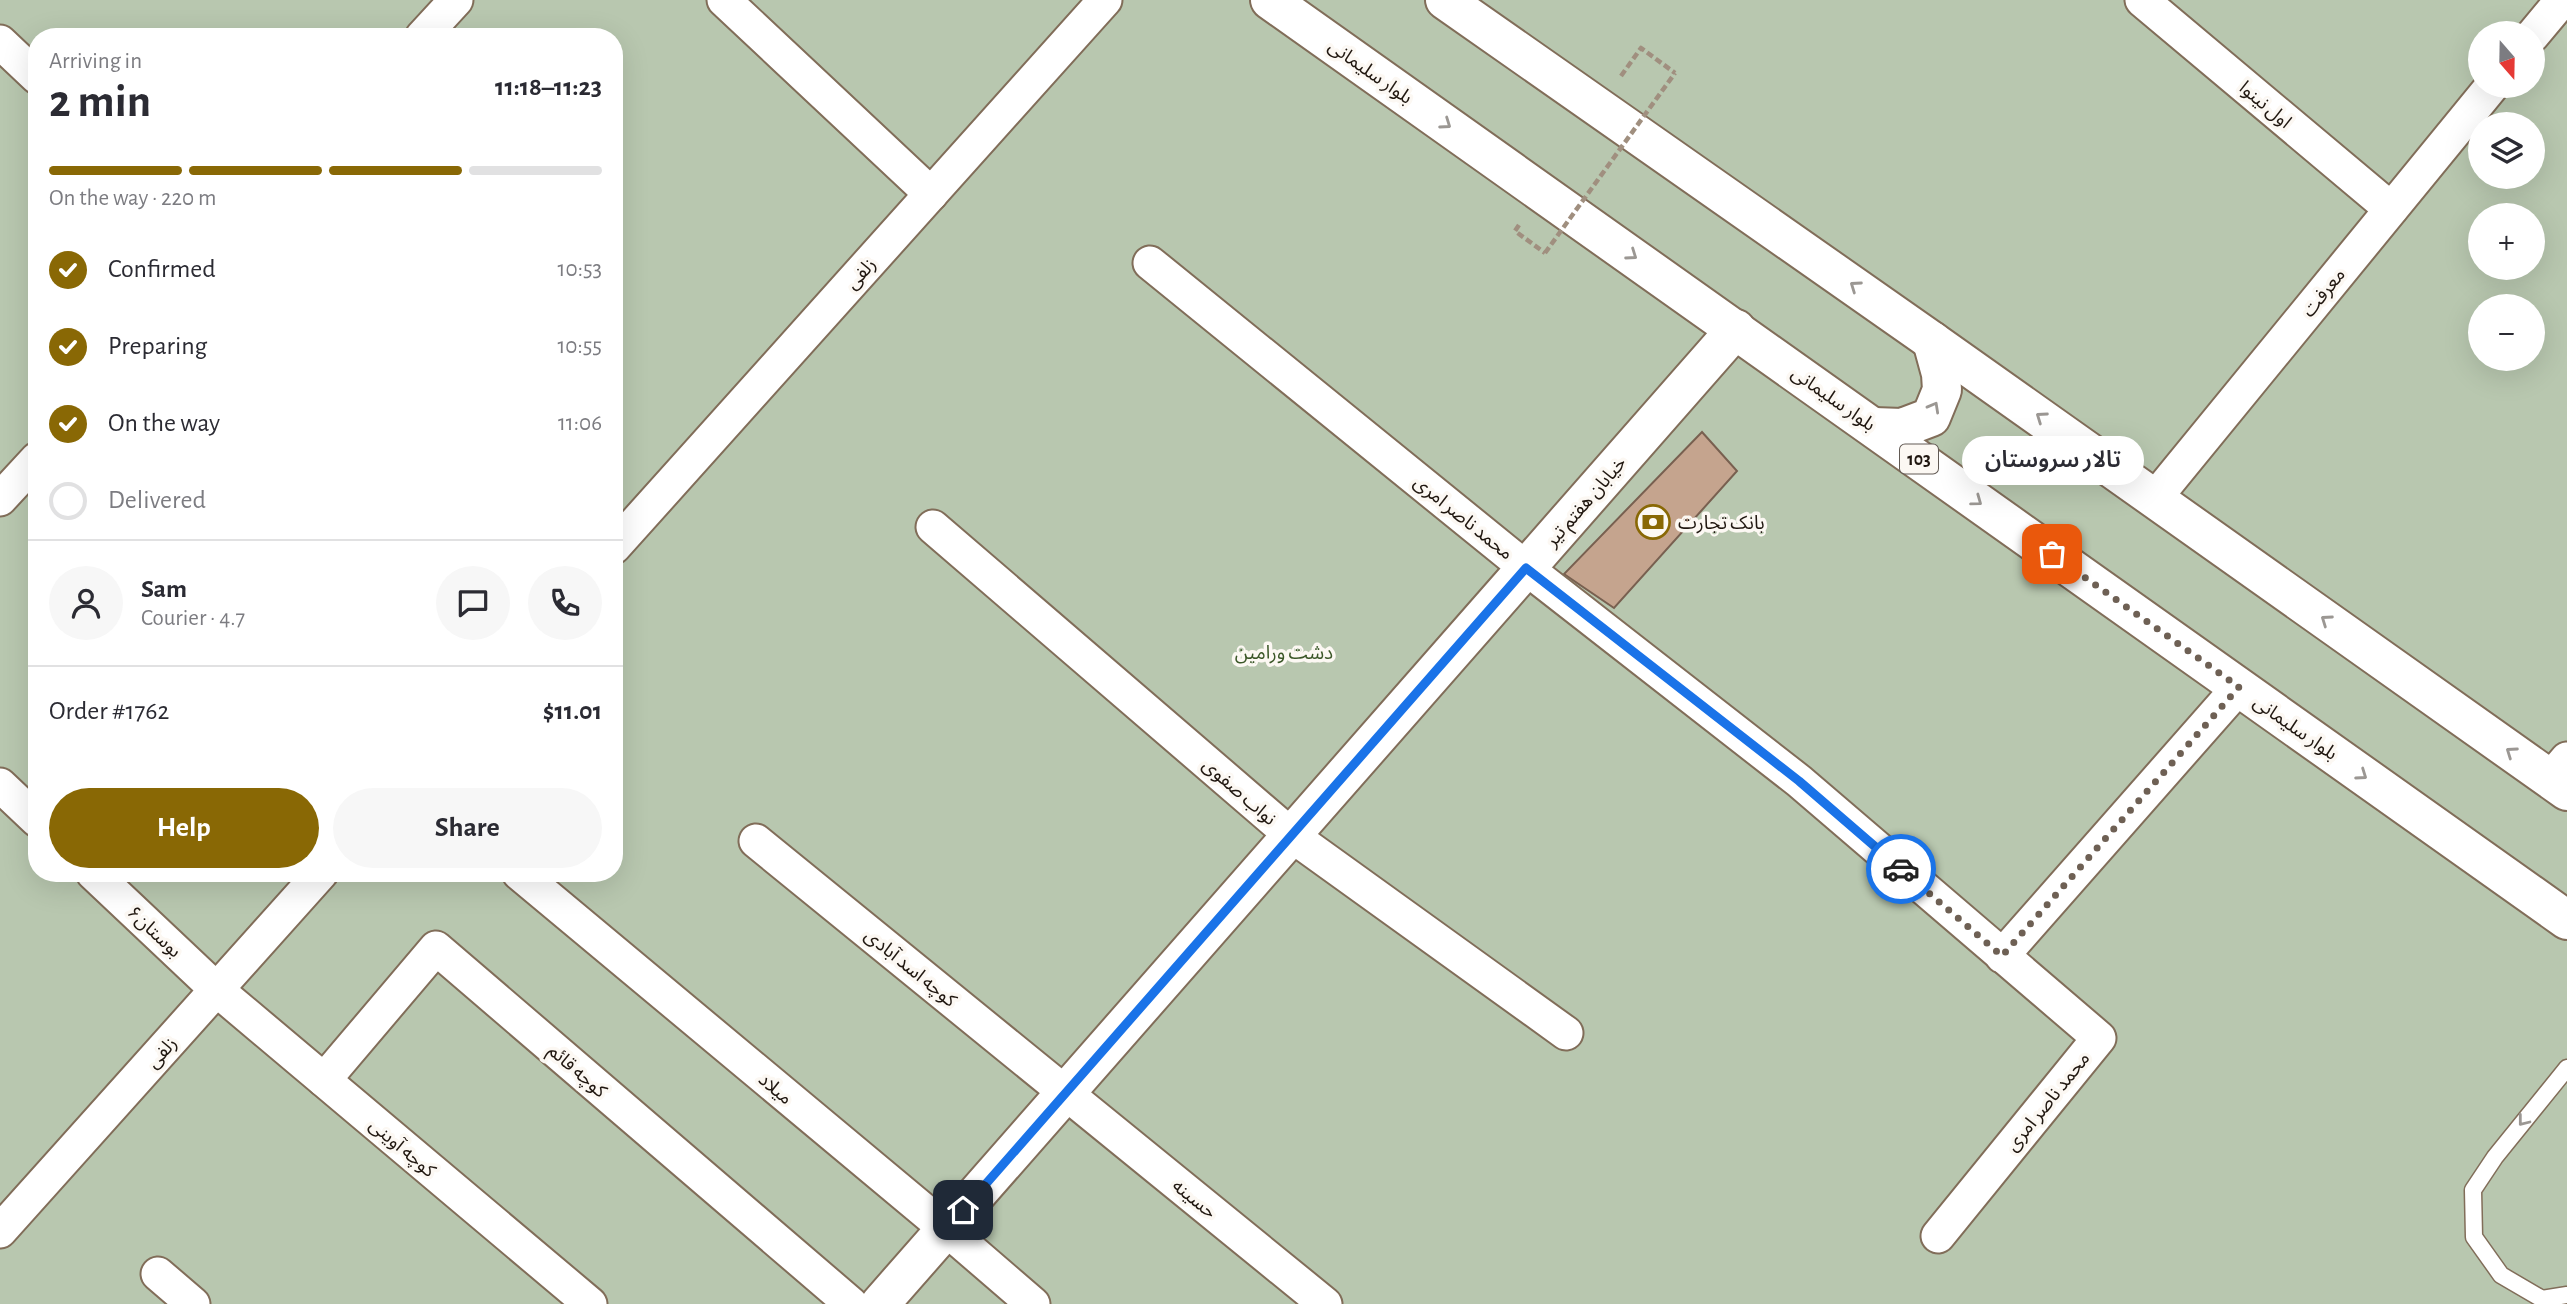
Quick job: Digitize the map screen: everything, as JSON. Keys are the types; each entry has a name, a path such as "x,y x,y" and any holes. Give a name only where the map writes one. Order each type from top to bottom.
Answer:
{"main road":[{"name":"بلوار سلیمانی","path":"1270,0 2567,920"},
{"path":"1446,0 2155,498 2562,777"},
{"name":"خیابان هفتم تیر","path":"880,1304 1736,329"},
{"path":"1874,427 1902,428 1931,416 1942,390 1941,374 1932,341"}],"street":[{"path":"430,28 456,0"},
{"path":"724,0 931,194"},
{"name":"زلفی","path":"623,537 1105,0"},
{"name":"اول نینوا","path":"2142,0 2391,209"},
{"path":"2544,21 2562,0"},
{"path":"0,42 28,68"},
{"name":"معرفت","path":"2155,498 2482,98"},
{"name":"محمد ناصر امری","path":"1150,263 1526,568 1799,781 2099,1038 1938,1236"},
{"path":"0,499 28,469"},
{"name":"نواب صفوی","path":"933,527 1292,835 1566,1033"},
{"path":"2002,956 2239,687"},
{"path":"0,785 28,811"},
{"name":"کوچه اسد آبادی","path":"756,841 1065,1093"},
{"name":"بوستان۶","path":"103,882 217,990"},
{"name":"زلفی","path":"0,1231 313,882"},
{"name":"میلاد","path":"530,882 1033,1304"},
{"name":"کوچه قائم","path":"324,1080 436,948 850,1304"},
{"name":"کوچه آوینی","path":"217,990 590,1304"},
{"name":"حسینه","path":"1065,1093 1325,1304"},
{"path":"158,1274 193,1304"}],"lane":[{"path":"2567,1068 2495,1157 2473,1190 2474,1237 2501,1276 2542,1299 2567,1295"}],"path":[{"path":"1515,231 1545,253 1675,73 1641,48"}],"green space":[{"name":"دشت ورامین","path":"0,0 2567,0 2567,1304 0,1304"}],"building":[{"name":"بانک تجارت","path":"1702,432 1737,471 1614,608 1564,574"}],"way so far":[{"path":"1901,869 2002,956 2239,687 2052,554"}],"place":[{"name":"بانک تجارت","path":"1653,522"},
{"name":"تالار سروستان","path":"2052,554"}],"route":[{"path":"963,1210 1526,568 1799,781 1901,869"}]}
